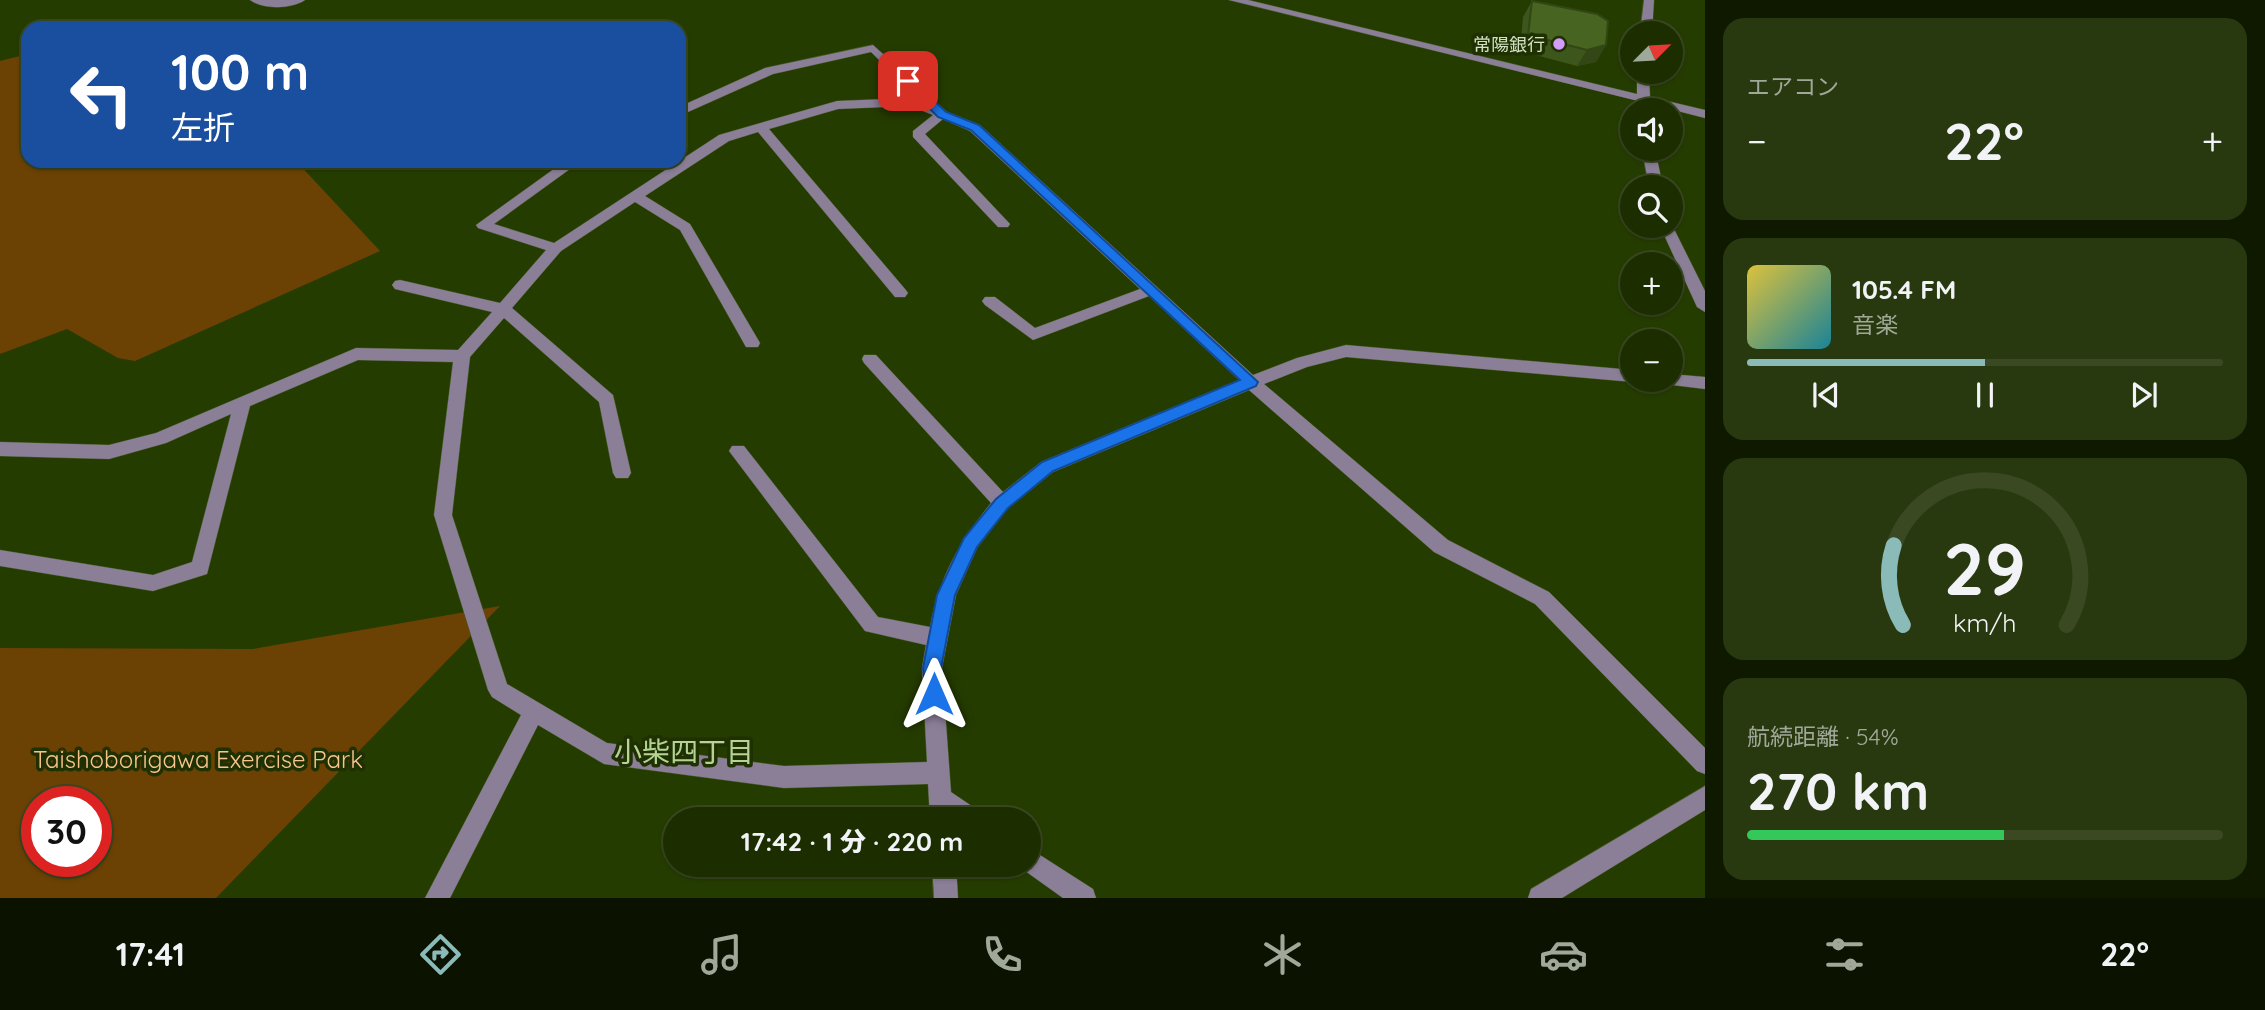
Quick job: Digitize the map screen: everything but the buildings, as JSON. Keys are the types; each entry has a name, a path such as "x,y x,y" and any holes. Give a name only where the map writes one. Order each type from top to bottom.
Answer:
{"street":[{"path":"255,0 266,4 300,0"},
{"path":"1234,0 1620,99"},
{"path":"1647,21 1649,0"},
{"path":"686,109 769,71 873,48 942,114"},
{"path":"686,163 724,138 837,105 912,102 975,128 1251,382 1441,546 1542,598 1705,763"},
{"path":"1683,111 1705,114"},
{"path":"942,114 918,134 1003,223"},
{"path":"760,127 900,293"},
{"path":"556,248 483,225 564,168"},
{"path":"678,168 556,248 462,356 443,515 499,690 604,753 784,777 938,773"},
{"path":"635,196 685,227 752,343"},
{"path":"1673,238 1705,307"},
{"path":"400,285 503,309 607,399 622,473"},
{"path":"990,301 1033,335 1152,290"},
{"path":"941,807 932,668 946,595 965,553 1002,503 1047,467 1251,382 1303,362 1346,351 1620,375"},
{"path":"0,449 109,452 160,438 356,354 462,356"},
{"path":"870,359 1002,503"},
{"path":"1683,381 1705,383"},
{"path":"0,558 153,583 200,568 243,402"},
{"path":"738,451 872,625 937,638"},
{"path":"437,898 534,712"},
{"path":"1540,898 1705,797"},
{"path":"1041,868 1084,898"},
{"path":"945,877 946,898"}],"green space":[{"path":"21,56 21,168 303,168 380,251 135,361 118,358 67,329 0,354 0,61"},
{"name":"Taishoborigawa Exercise Park","path":"500,606 216,898 0,898 0,648 253,649"}],"place":[{"name":"常陽銀行","path":"1559,44"}],"district":[{"name":"小柴四丁目","path":"684,751"}],"route":[{"path":"908,81 942,114 975,128 1251,382 1047,467 1002,503 971,543 946,595 932,668 934,694"}]}
